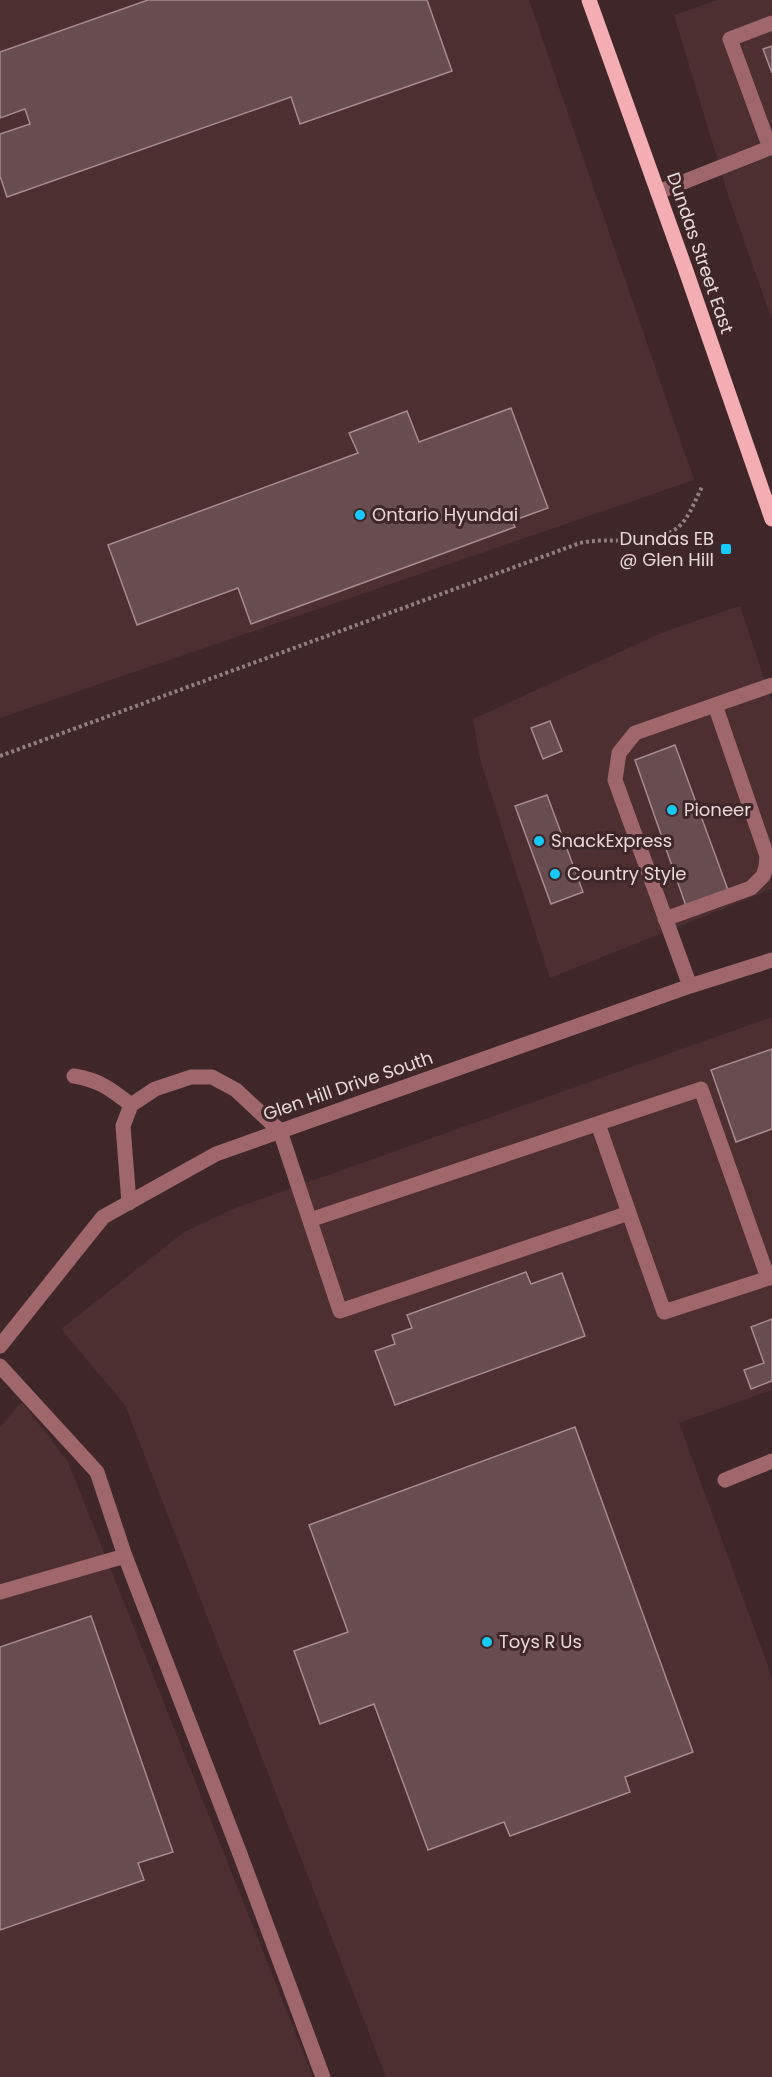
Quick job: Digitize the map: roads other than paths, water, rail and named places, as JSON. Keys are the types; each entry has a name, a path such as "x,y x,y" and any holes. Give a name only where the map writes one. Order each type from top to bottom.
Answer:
{"main road":[{"name":"Dundas Street East","path":"589,0 772,519"}],"street":[{"path":"658,192 771,147 730,39 772,23"},
{"path":"690,986 615,780 619,753 635,733 772,685"},
{"path":"665,919 750,888 763,876 766,867 767,856 715,705"},
{"name":"Glen Hill Drive South","path":"0,1346 103,1217 216,1154 690,986 772,960"},
{"path":"74,1076 92,1078 131,1105"},
{"path":"129,1203 123,1126 131,1105 154,1089 191,1077 212,1077 236,1090 280,1131 340,1311 629,1213"},
{"path":"310,1220 701,1089 770,1277 664,1312 598,1124"},
{"path":"0,1366 97,1472 125,1556 323,2077"},
{"path":"725,1480 772,1461"},
{"path":"0,1592 125,1556"}],"place":[{"name":"Ontario Hyundai","path":"360,515"},
{"name":"Dundas EB @ Glen Hill","path":"726,549"},
{"name":"Pioneer","path":"672,810"},
{"name":"SnackExpress","path":"539,841"},
{"name":"Country Style","path":"555,874"},
{"name":"Toys R Us","path":"487,1642"}]}
